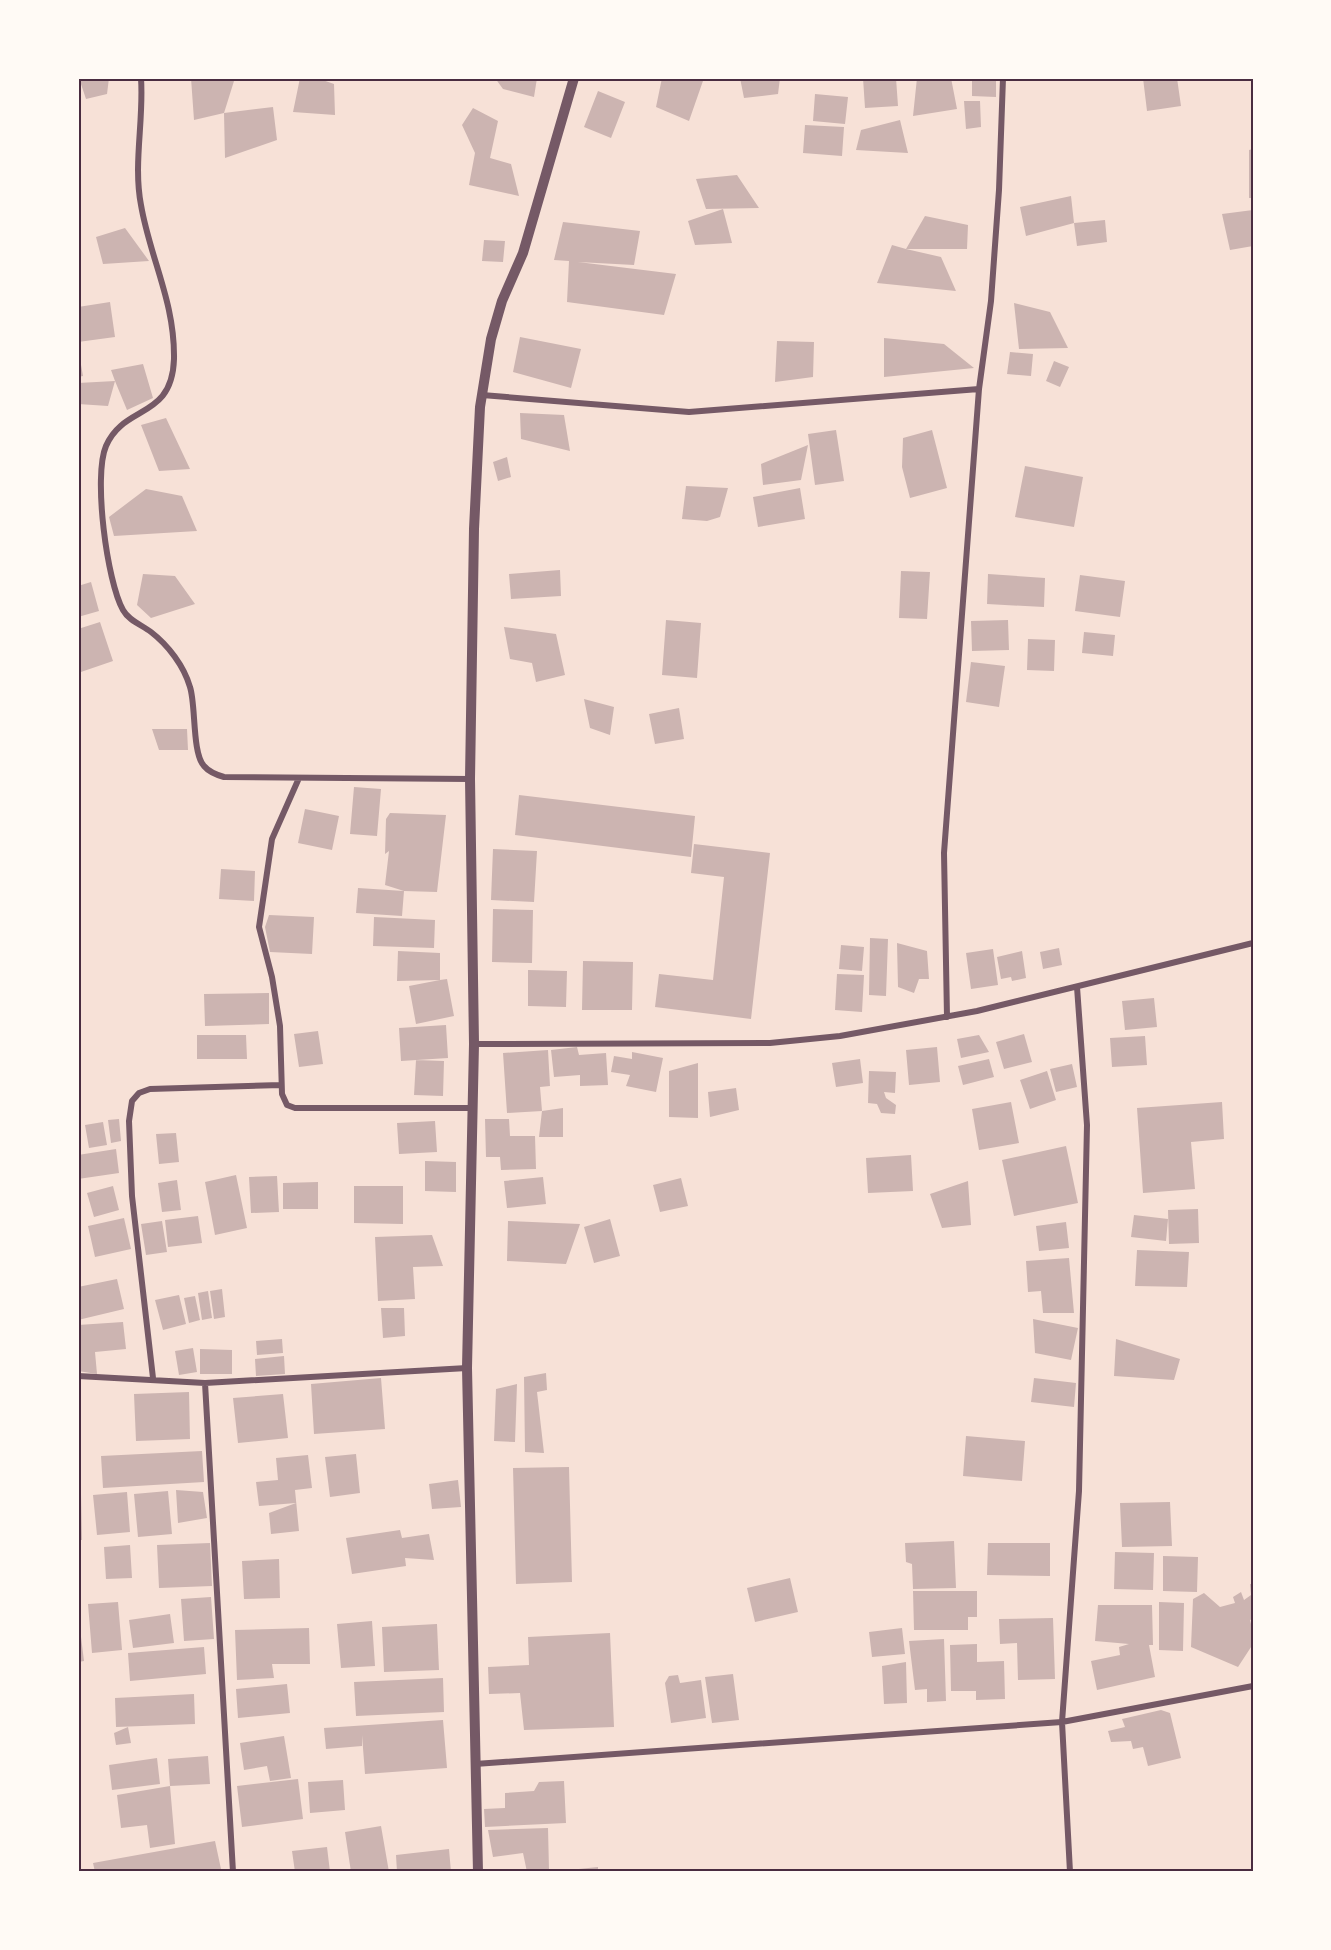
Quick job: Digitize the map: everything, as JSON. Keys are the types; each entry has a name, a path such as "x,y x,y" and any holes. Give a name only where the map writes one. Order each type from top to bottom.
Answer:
{"street":[{"path":"141,78 140,202 169,309 174,360 170,384 164,397 112,432 99,466 101,520 115,586 123,611 163,643 182,668 190,686 199,754 203,765 224,777 470,779"},
{"path":"478,1872 467,1368 474,1044 470,779 474,529 482,394 491,339 502,301 523,253 574,78"},
{"path":"947,1017 944,854 979,389 992,302 1003,78"},
{"path":"482,394 689,412 979,389"},
{"path":"299,778 272,839 259,927 272,977 280,1026 281,1085 284,1100 295,1108 471,1108"},
{"path":"474,1044 770,1042 869,1032 947,1017 1077,987 1115,974 1253,943"},
{"path":"1070,1872 1062,1722 1079,1491 1087,1137 1077,987"},
{"path":"153,1378 132,1196 129,1121 132,1101 139,1093 150,1089 281,1085"},
{"path":"78,1376 153,1378 205,1383 467,1368"},
{"path":"205,1383 233,1872"},
{"path":"475,1764 1062,1722 1253,1686"}],"building":[{"path":"79,78 109,78 107,94 86,99"},
{"path":"191,78 226,78 234,81 224,113 194,120"},
{"path":"300,78 317,78 334,84 335,115 293,112"},
{"path":"495,78 537,78 534,97 503,89"},
{"path":"662,78 704,78 689,121 656,107"},
{"path":"740,78 780,78 778,94 744,98"},
{"path":"863,78 896,78 898,106 865,108"},
{"path":"917,78 951,78 957,109 913,116"},
{"path":"972,78 996,78 996,97 972,96"},
{"path":"1143,78 1177,78 1181,106 1147,111"},
{"path":"598,91 625,102 611,138 584,127"},
{"path":"815,94 848,97 845,124 813,121"},
{"path":"964,101 980,101 981,127 966,129"},
{"path":"273,107 277,140 225,158 224,113"},
{"path":"473,108 498,121 490,158 511,164 519,196 469,185 475,153 462,125"},
{"path":"900,120 908,153 856,150 861,130"},
{"path":"805,125 844,127 842,156 803,153"},
{"path":"1253,149 1253,198 1249,198 1249,150"},
{"path":"737,175 759,208 706,209 696,179"},
{"path":"1071,196 1074,223 1026,236 1020,207"},
{"path":"723,209 732,243 695,245 688,221"},
{"path":"1253,210 1253,246 1230,250 1222,214"},
{"path":"925,216 968,225 967,249 906,249"},
{"path":"1105,220 1107,242 1077,246 1074,223"},
{"path":"563,222 640,231 634,265 578,262 676,274 664,315 567,302 569,261 554,260"},
{"path":"125,228 149,261 103,264 96,237"},
{"path":"484,240 505,241 503,262 482,261"},
{"path":"892,245 941,257 956,291 877,283"},
{"path":"110,302 115,337 78,342 78,307"},
{"path":"1014,303 1050,312 1068,348 1019,349"},
{"path":"520,337 581,349 571,388 513,372"},
{"path":"884,338 944,344 974,368 884,377"},
{"path":"777,341 814,342 813,377 775,382"},
{"path":"78,348 83,376 78,377"},
{"path":"1010,352 1033,354 1031,376 1007,374"},
{"path":"1054,361 1069,367 1060,387 1046,381"},
{"path":"143,364 153,398 127,410 111,370"},
{"path":"115,381 108,406 78,404 78,383"},
{"path":"520,413 564,415 570,451 521,439"},
{"path":"166,418 190,469 159,471 141,425"},
{"path":"836,430 844,481 815,485 808,434"},
{"path":"932,430 947,488 910,498 902,467 903,438"},
{"path":"808,445 801,480 763,485 761,464"},
{"path":"507,457 511,477 498,481 493,462"},
{"path":"1025,466 1083,477 1074,527 1015,517"},
{"path":"686,486 728,488 720,517 707,521 682,519"},
{"path":"800,488 805,519 758,527 753,497"},
{"path":"146,489 182,496 197,531 114,536 109,517"},
{"path":"560,570 561,596 511,599 509,574"},
{"path":"901,571 930,572 927,619 899,618"},
{"path":"143,574 175,576 195,604 151,618 137,605"},
{"path":"988,574 1045,578 1044,607 987,604"},
{"path":"1080,575 1125,581 1120,617 1075,611"},
{"path":"91,582 99,611 78,617 78,586"},
{"path":"666,620 701,623 697,678 662,675"},
{"path":"1008,620 1009,650 972,651 971,621"},
{"path":"100,622 113,661 78,673 78,629"},
{"path":"504,627 556,634 565,675 536,682 532,663 510,659"},
{"path":"1084,632 1115,635 1113,656 1082,653"},
{"path":"1028,639 1055,640 1054,671 1027,670"},
{"path":"971,662 1005,666 999,707 966,702"},
{"path":"584,699 614,707 610,735 590,728"},
{"path":"679,708 684,739 655,744 649,714"},
{"path":"152,729 187,729 188,750 159,750"},
{"path":"354,787 381,789 377,836 350,834"},
{"path":"519,795 695,816 691,857 515,835"},
{"path":"305,809 339,816 332,850 298,843"},
{"path":"390,813 446,815 437,892 404,891 385,885 389,851 385,854 386,819"},
{"path":"694,844 770,853 751,1019 655,1007 659,974 713,980 724,877 691,873"},
{"path":"493,849 537,851 534,902 491,900"},
{"path":"221,869 255,871 254,901 219,899"},
{"path":"358,888 404,891 402,916 356,913"},
{"path":"493,909 533,910 532,963 492,962"},
{"path":"269,915 314,917 312,954 270,952 265,927"},
{"path":"374,917 435,920 434,948 373,946"},
{"path":"870,938 888,939 886,996 869,995"},
{"path":"897,943 927,951 929,979 919,979 914,993 898,987"},
{"path":"841,945 864,947 862,971 839,969"},
{"path":"1059,948 1062,965 1043,969 1040,952"},
{"path":"993,949 998,985 971,989 966,953"},
{"path":"398,951 440,953 440,980 397,981"},
{"path":"1022,951 1026,978 1012,981 1011,977 1001,979 997,957"},
{"path":"583,961 633,962 632,1010 582,1010"},
{"path":"528,970 567,971 566,1007 528,1006"},
{"path":"837,974 864,975 862,1012 835,1010"},
{"path":"447,979 454,1016 416,1024 409,986"},
{"path":"269,993 269,1024 205,1026 204,994"},
{"path":"1154,998 1157,1027 1125,1030 1122,1001"},
{"path":"446,1025 448,1058 401,1061 399,1028"},
{"path":"318,1031 323,1064 299,1067 294,1034"},
{"path":"1024,1034 1032,1062 1004,1069 996,1042"},
{"path":"197,1035 246,1035 247,1059 197,1059"},
{"path":"979,1035 989,1052 961,1058 957,1039"},
{"path":"1145,1036 1147,1065 1112,1067 1110,1038"},
{"path":"577,1047 579,1055 606,1053 608,1085 580,1086 580,1075 554,1077 551,1050"},
{"path":"937,1047 940,1082 909,1085 906,1050"},
{"path":"548,1050 550,1086 540,1087 542,1111 507,1113 503,1053"},
{"path":"632,1052 663,1058 656,1092 626,1086 630,1075 611,1072 614,1056 632,1059"},
{"path":"860,1059 863,1083 836,1087 832,1063"},
{"path":"989,1059 994,1077 963,1085 958,1066"},
{"path":"416,1060 444,1061 443,1096 414,1095"},
{"path":"698,1063 698,1118 669,1117 669,1071"},
{"path":"1072,1064 1077,1087 1056,1092 1050,1069"},
{"path":"869,1071 896,1072 895,1093 884,1092 886,1098 896,1105 895,1114 881,1113 877,1104 868,1103"},
{"path":"1047,1071 1056,1100 1030,1109 1020,1080"},
{"path":"736,1088 739,1110 710,1117 708,1092"},
{"path":"1011,1102 1019,1143 979,1150 972,1109"},
{"path":"1222,1102 1224,1139 1191,1142 1195,1189 1143,1193 1137,1108"},
{"path":"563,1108 563,1137 539,1137 542,1111"},
{"path":"119,1119 121,1141 111,1143 108,1120"},
{"path":"485,1119 509,1119 510,1136 535,1136 536,1169 501,1170 500,1157 486,1157"},
{"path":"435,1121 437,1152 399,1154 397,1123"},
{"path":"103,1122 107,1145 89,1148 85,1125"},
{"path":"176,1133 179,1162 159,1164 156,1134"},
{"path":"1066,1146 1078,1203 1014,1216 1002,1160"},
{"path":"116,1149 119,1173 78,1179 78,1155"},
{"path":"911,1155 913,1191 868,1193 866,1158"},
{"path":"425,1161 456,1162 456,1192 425,1191"},
{"path":"236,1175 247,1228 215,1235 205,1182"},
{"path":"277,1176 279,1212 251,1213 249,1177"},
{"path":"543,1177 546,1204 507,1208 504,1181"},
{"path":"681,1178 688,1206 660,1212 653,1185"},
{"path":"177,1180 181,1210 162,1212 158,1183"},
{"path":"968,1181 971,1225 942,1228 930,1194"},
{"path":"318,1182 318,1209 283,1209 283,1183"},
{"path":"113,1186 119,1210 94,1217 87,1193"},
{"path":"354,1186 403,1186 403,1224 354,1223"},
{"path":"1198,1209 1199,1243 1169,1244 1168,1210"},
{"path":"1134,1215 1168,1219 1166,1241 1131,1237"},
{"path":"198,1216 202,1243 168,1247 165,1220"},
{"path":"124,1218 131,1249 95,1257 88,1226"},
{"path":"610,1219 620,1256 594,1263 584,1227"},
{"path":"162,1221 167,1252 146,1255 141,1224"},
{"path":"508,1221 580,1224 566,1264 507,1261"},
{"path":"1066,1222 1069,1248 1039,1251 1036,1226"},
{"path":"432,1235 443,1266 413,1267 415,1299 378,1301 375,1237"},
{"path":"1137,1250 1189,1252 1187,1287 1135,1286"},
{"path":"1069,1258 1074,1313 1043,1313 1041,1291 1028,1292 1026,1261"},
{"path":"117,1279 124,1309 78,1320 78,1287"},
{"path":"222,1289 225,1317 214,1319 210,1291"},
{"path":"208,1291 212,1318 202,1320 198,1293"},
{"path":"179,1295 186,1324 163,1330 155,1300"},
{"path":"195,1296 200,1320 189,1323 184,1298"},
{"path":"381,1308 404,1308 405,1336 383,1338"},
{"path":"1033,1319 1078,1328 1071,1360 1035,1353"},
{"path":"123,1322 126,1349 95,1352 97,1374 78,1371 78,1325"},
{"path":"282,1339 283,1353 257,1355 256,1341"},
{"path":"1116,1339 1180,1359 1174,1380 1114,1376"},
{"path":"193,1348 197,1372 179,1375 175,1351"},
{"path":"200,1349 232,1350 232,1374 200,1374"},
{"path":"284,1356 285,1374 256,1376 255,1359"},
{"path":"546,1373 547,1390 537,1392 544,1453 525,1452 524,1377"},
{"path":"381,1378 385,1429 314,1434 311,1384"},
{"path":"1034,1378 1076,1383 1074,1407 1031,1402"},
{"path":"517,1384 515,1442 494,1441 496,1389"},
{"path":"189,1392 190,1439 136,1441 134,1394"},
{"path":"283,1394 288,1438 238,1443 233,1398"},
{"path":"966,1436 1025,1441 1022,1481 963,1476"},
{"path":"202,1451 204,1482 103,1488 101,1456"},
{"path":"356,1454 360,1493 330,1497 325,1457"},
{"path":"308,1455 312,1488 295,1490 299,1531 271,1534 269,1513 296,1503 259,1506 256,1482 278,1480 276,1458"},
{"path":"569,1467 572,1582 516,1584 513,1468"},
{"path":"458,1480 461,1507 432,1509 429,1484"},
{"path":"176,1490 203,1492 207,1518 178,1523"},
{"path":"168,1491 172,1534 138,1537 134,1494"},
{"path":"127,1492 130,1532 97,1535 93,1495"},
{"path":"78,1494 81,1494 82,1540 78,1540"},
{"path":"1170,1502 1172,1546 1122,1547 1120,1503"},
{"path":"400,1530 402,1538 429,1534 434,1560 405,1558 406,1566 352,1574 346,1538"},
{"path":"954,1541 956,1588 913,1589 912,1564 906,1562 905,1543"},
{"path":"210,1543 212,1586 159,1588 157,1545"},
{"path":"988,1543 1050,1543 1050,1576 987,1575"},
{"path":"130,1545 132,1578 106,1579 104,1547"},
{"path":"1115,1552 1154,1553 1153,1590 1114,1589"},
{"path":"1163,1556 1198,1557 1197,1592 1163,1591"},
{"path":"279,1559 280,1598 244,1599 242,1561"},
{"path":"790,1578 798,1612 755,1622 747,1588"},
{"path":"1250,1584 1253,1584 1253,1619 1250,1620 1253,1624 1253,1644 1238,1667 1191,1647 1193,1599 1204,1593 1220,1607 1235,1603 1233,1597 1241,1592 1244,1600 1251,1595"},
{"path":"913,1591 977,1591 977,1617 968,1617 968,1630 914,1630"},
{"path":"211,1597 214,1639 184,1641 181,1599"},
{"path":"118,1602 122,1650 92,1653 88,1604"},
{"path":"1159,1602 1184,1603 1183,1651 1159,1650"},
{"path":"1098,1605 1152,1605 1153,1645 1149,1645 1155,1677 1097,1690 1091,1661 1120,1655 1119,1647 1129,1644 1095,1641"},
{"path":"78,1613 84,1661 78,1662"},
{"path":"170,1614 174,1643 133,1648 129,1620"},
{"path":"1053,1618 1055,1679 1018,1680 1017,1643 1000,1644 999,1619"},
{"path":"372,1621 375,1666 341,1668 337,1624"},
{"path":"437,1624 439,1670 384,1672 382,1627"},
{"path":"309,1628 310,1664 272,1664 274,1678 237,1680 235,1630"},
{"path":"902,1628 905,1654 872,1657 869,1632"},
{"path":"610,1633 614,1727 524,1730 520,1693 489,1694 488,1667 529,1665 528,1637"},
{"path":"944,1639 946,1701 927,1702 927,1689 915,1690 909,1641"},
{"path":"977,1644 977,1662 1004,1661 1005,1699 976,1700 976,1691 951,1691 950,1645"},
{"path":"204,1647 206,1674 130,1681 128,1653"},
{"path":"906,1662 907,1703 884,1704 882,1666"},
{"path":"733,1674 739,1720 712,1723 705,1677"},
{"path":"678,1675 680,1683 701,1680 706,1718 671,1723 665,1683 669,1676"},
{"path":"443,1678 444,1712 356,1716 354,1682"},
{"path":"287,1684 290,1713 238,1718 236,1689"},
{"path":"194,1694 195,1724 116,1727 115,1698"},
{"path":"1161,1710 1170,1713 1181,1758 1148,1766 1143,1747 1133,1749 1131,1741 1111,1742 1108,1731 1125,1727 1122,1719"},
{"path":"443,1720 447,1768 365,1774 362,1735 362,1746 326,1749 324,1728"},
{"path":"128,1727 131,1743 116,1745 114,1733"},
{"path":"284,1736 291,1778 270,1781 267,1766 244,1770 240,1743"},
{"path":"208,1756 210,1784 170,1786 168,1759"},
{"path":"157,1758 160,1784 112,1790 109,1765"},
{"path":"298,1779 303,1819 242,1827 237,1786"},
{"path":"343,1780 345,1810 310,1813 308,1782"},
{"path":"564,1781 566,1823 485,1827 484,1809 505,1808 505,1793 534,1791 539,1782"},
{"path":"170,1786 175,1844 150,1848 147,1825 121,1828 117,1795"},
{"path":"381,1826 389,1872 351,1872 345,1832"},
{"path":"548,1828 549,1870 527,1872 523,1853 493,1857 488,1830"},
{"path":"215,1841 221,1869 204,1872 95,1872 93,1863"},
{"path":"327,1847 330,1872 295,1872 292,1851"},
{"path":"449,1849 451,1872 397,1872 396,1855"},
{"path":"598,1867 598,1872 570,1872 569,1870"}]}
